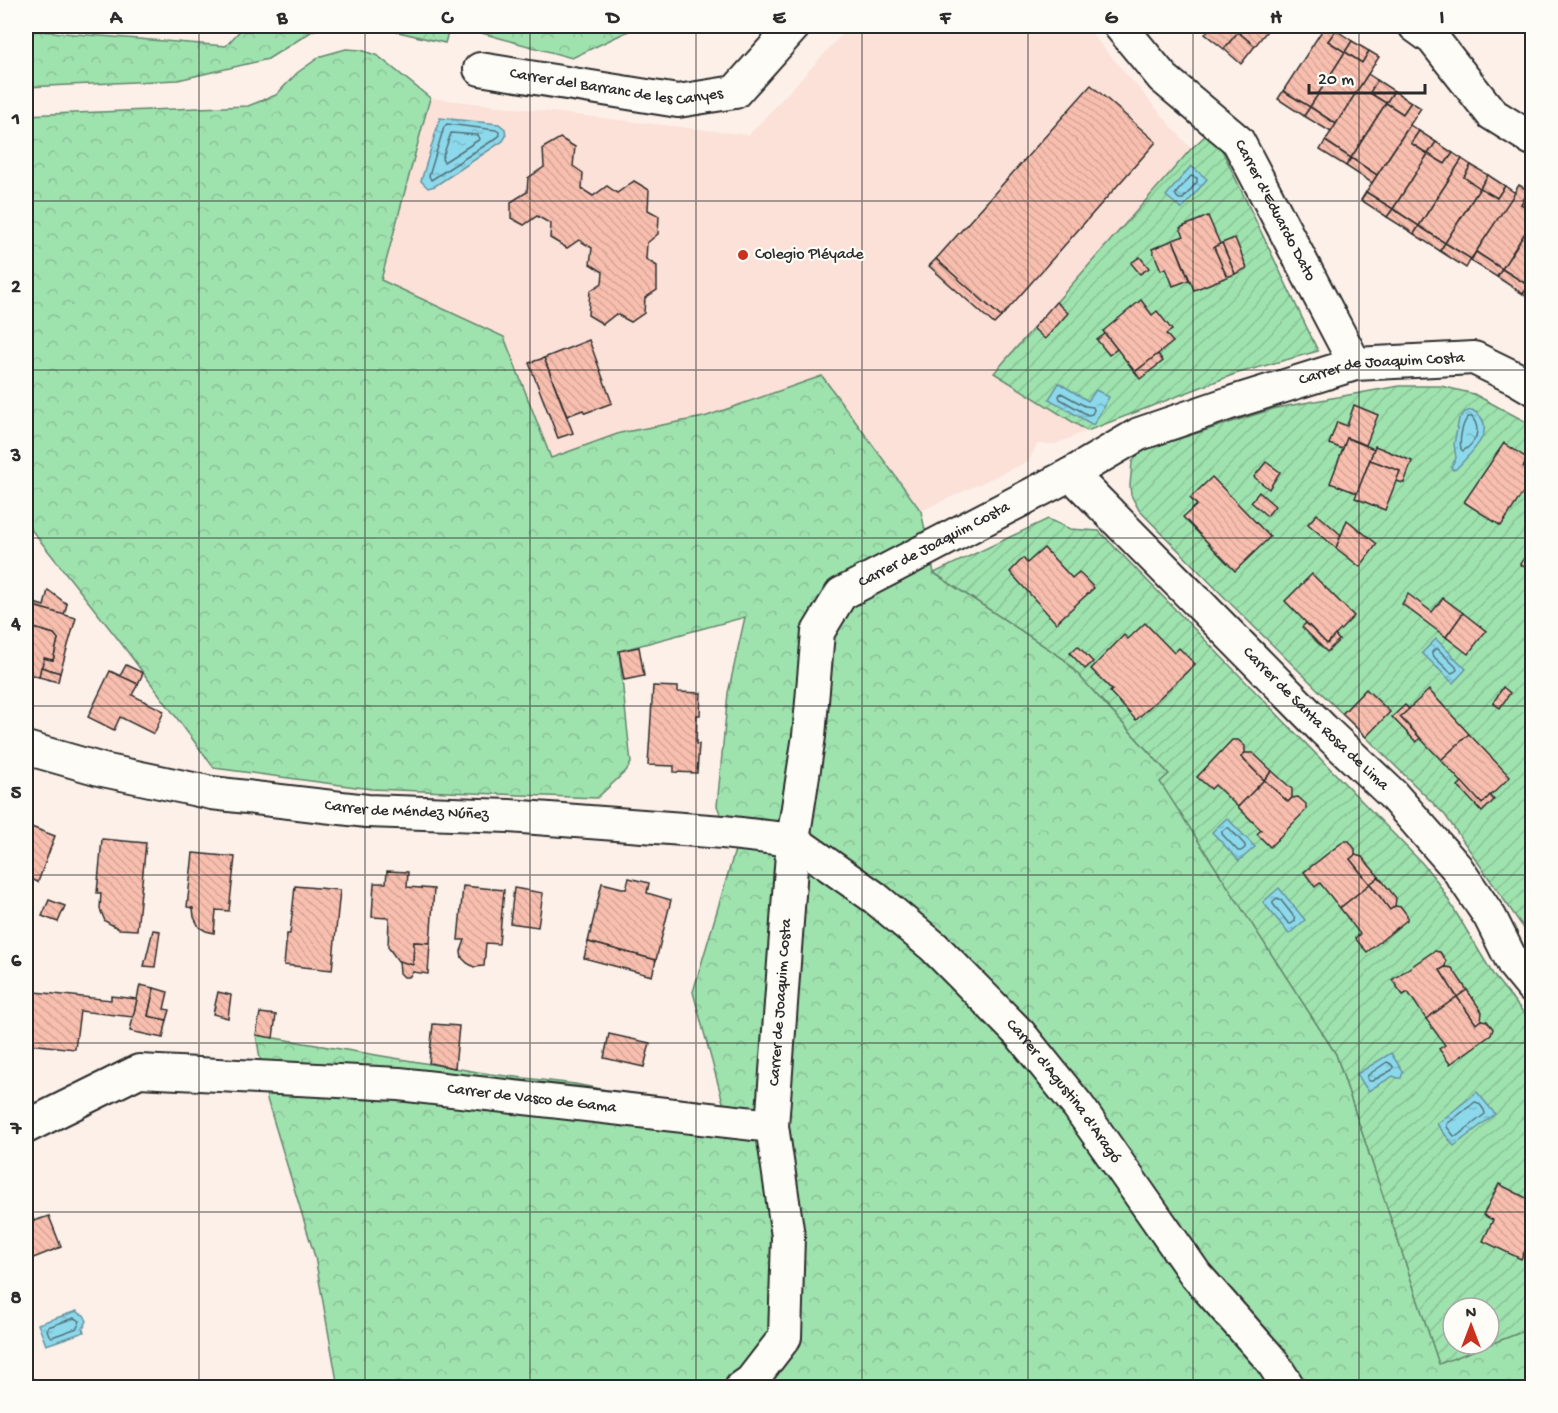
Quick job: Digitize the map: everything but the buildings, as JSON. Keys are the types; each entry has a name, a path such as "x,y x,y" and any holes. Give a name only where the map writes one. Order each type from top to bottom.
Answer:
{"street":[{"name":"Carrer del Barranc de les Canyes","path":"480,69 678,101 735,92 794,26"},
{"name":"Carrer d'Eduardo Dato","path":"1120,26 1163,78 1238,141 1355,364"},
{"path":"1415,26 1433,39 1492,114 1533,139"},
{"name":"Carrer de Joaquim Costa","path":"772,1126 793,840 809,736 818,632 841,594 1071,474 1139,434 1227,404 1355,364 1474,358 1527,378"},
{"name":"Carrer de Santa Rosa de Lima","path":"1071,474 1323,729 1392,794 1456,867 1490,917 1514,965 1533,987"},
{"name":"Carrer de Méndez Núñez","path":"26,748 103,770 224,794 366,811 521,817 723,832 793,840"},
{"name":"Carrer d'Agustina d'Aragó","path":"793,840 874,897 934,947 1020,1034 1078,1106 1196,1275 1271,1360 1289,1388"},
{"name":"Carrer de Vasco de Gama","path":"26,1127 139,1071 399,1084 772,1126"},
{"path":"741,1388 751,1381 785,1337 788,1236 772,1126"}],"shaded area":[{"name":"Colegio Pléyade","path":"850,26 1085,26 1191,149 994,373 1087,431 1055,444 1037,444 1029,461 921,511 822,376 704,417 620,433 551,458 504,337 381,280 430,98 749,135"}],"green space":[{"path":"244,26 337,26 314,30 268,59 178,80 26,87 26,30 226,46"},
{"path":"373,26 450,26 445,43"},
{"path":"456,26 639,26 572,58"},
{"path":"346,49 361,50 378,56 430,98 381,280 504,337 551,458 620,433 704,417 822,376 921,511 934,573 1064,659 1169,774 1161,782 1336,1054 1439,1363 1458,1356 1501,1356 1501,1340 1532,1328 1532,1387 338,1387 315,1257 267,1099 256,1035 490,1074 575,1084 726,1113 693,992 735,850 717,806 728,693 745,617 619,651 631,763 626,771 597,798 371,789 214,768 118,639 26,523 26,115 248,106 276,95 297,73 321,56"},
{"path":"1205,136 1220,146 1318,351 1235,374 1087,431 994,373 1191,149"},
{"path":"1399,386 1441,386 1474,394 1532,425 1532,940 1445,815 1232,605 1139,510 1131,495 1132,462 1141,451 1276,408"},
{"path":"1048,519 1070,529 1099,531 1437,881 1494,976 1532,1023 1532,1328 1501,1340 1501,1296 1441,1296 1441,1356 1460,1356 1439,1364 1336,1054 1160,782 1169,774 1064,659 934,573"}],"water":[{"path":"440,118 499,124 505,129 506,136 503,141 435,186 428,188 421,181"},
{"path":"1191,166 1207,179 1182,209 1166,196"},
{"path":"1059,383 1088,401 1096,390 1109,397 1093,425 1049,399"},
{"path":"1472,410 1481,417 1484,432 1475,448 1453,470 1451,467 1456,458 1454,444 1459,419 1465,412"},
{"path":"1436,639 1466,669 1453,683 1422,653"},
{"path":"1227,818 1255,847 1239,861 1212,832"},
{"path":"1279,888 1305,920 1289,934 1263,902"},
{"path":"1391,1053 1403,1072 1401,1078 1393,1076 1368,1091 1357,1074"},
{"path":"1477,1092 1495,1114 1454,1146 1437,1124"},
{"path":"77,1311 84,1315 87,1321 84,1332 46,1345 38,1324"}],"place":[{"name":"Colegio Pléyade","path":"743,255"}]}
